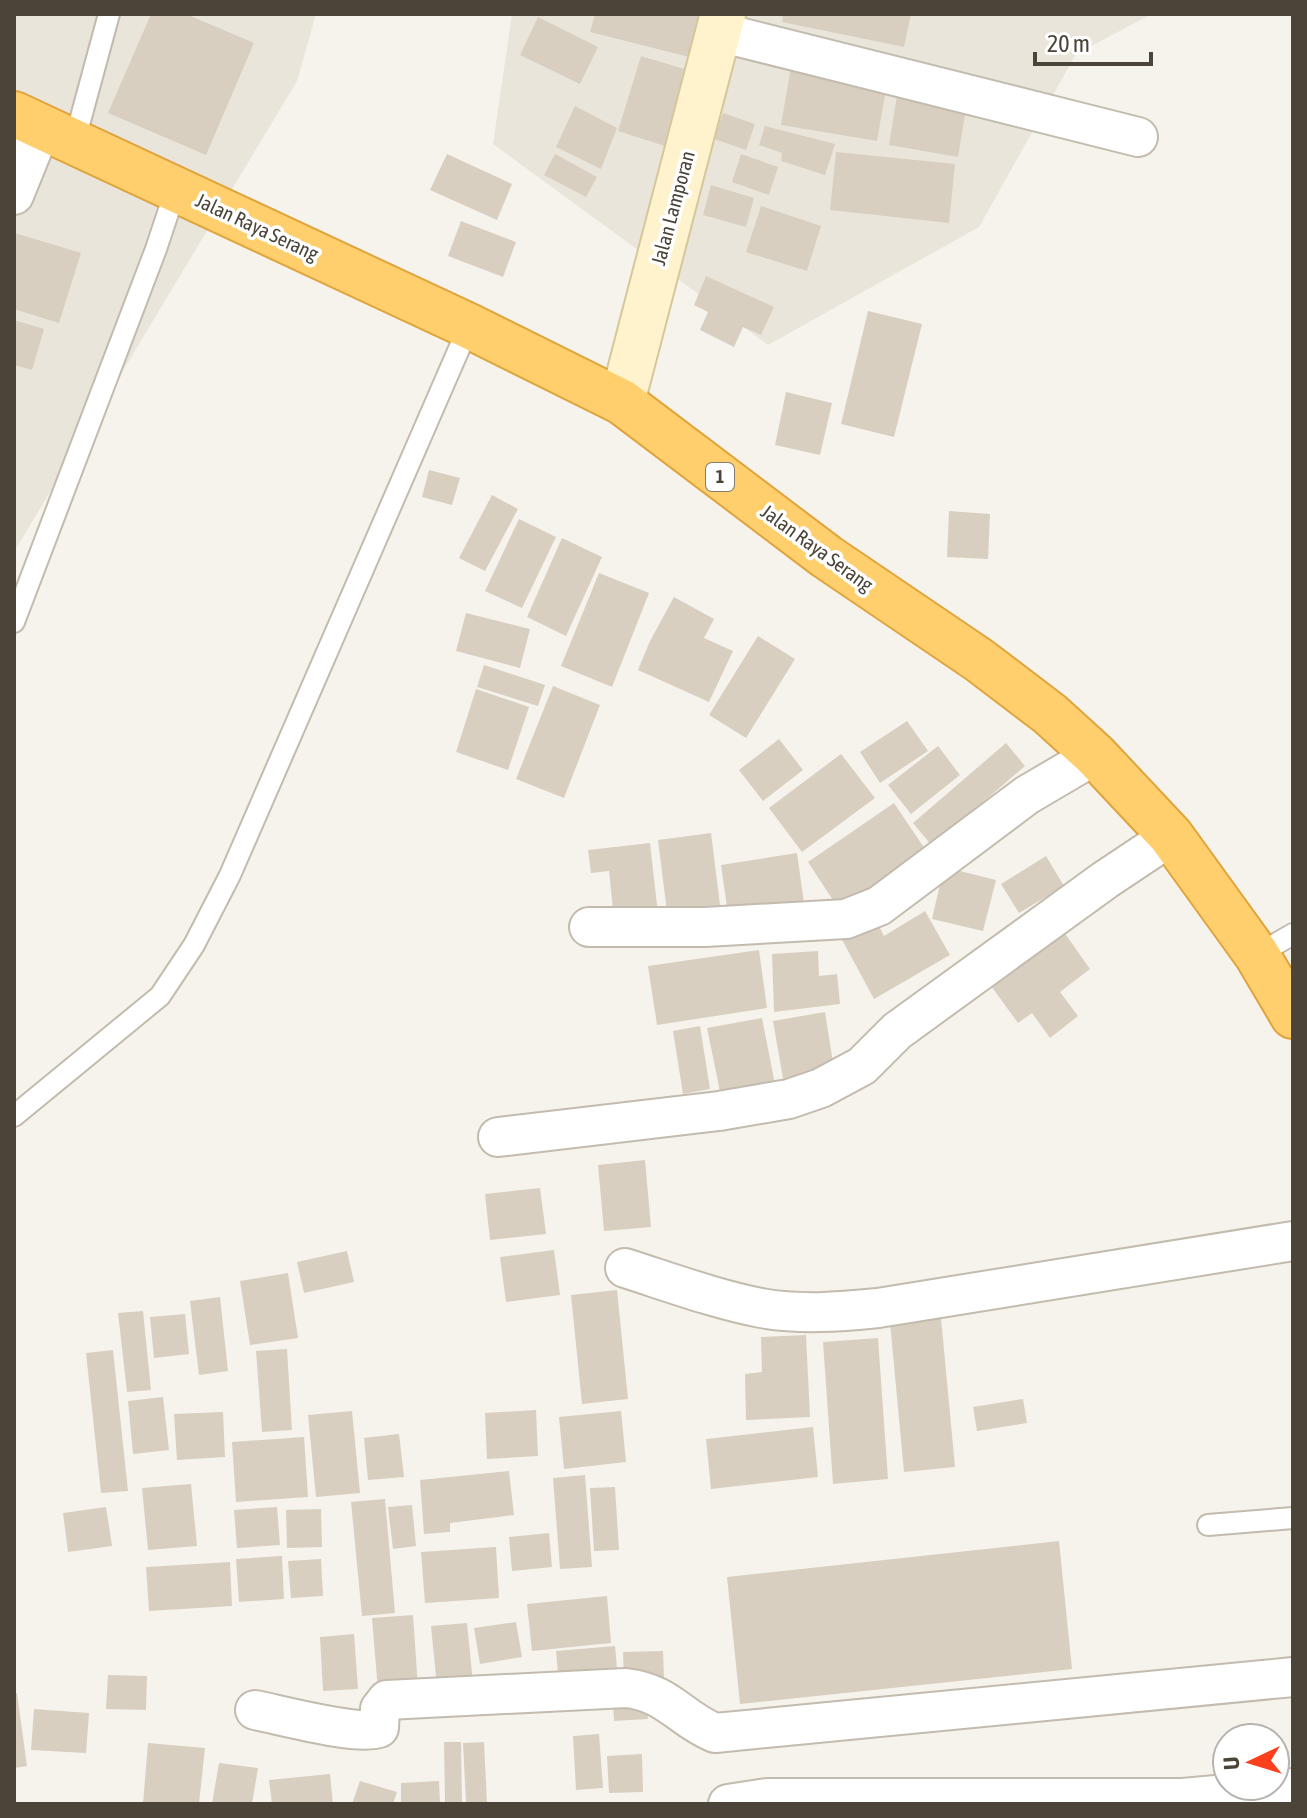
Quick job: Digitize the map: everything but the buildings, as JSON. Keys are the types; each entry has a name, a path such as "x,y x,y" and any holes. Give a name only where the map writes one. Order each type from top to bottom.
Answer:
{"highway":[{"name":"Jalan Raya Serang","path":"44,128 469,326 622,402 827,557 991,669 1050,714 1095,755 1275,944 1293,1016"}],"street":[{"path":"721,23 1138,137"},
{"name":"Jalan Lamporan","path":"622,402 721,23"},
{"path":"14,195 44,128"},
{"path":"589,927 705,927 846,919 879,906 1027,795 1095,755"},
{"path":"498,1137 719,1111 789,1099 821,1088 862,1066 897,1031 1105,880 1171,836"},
{"path":"625,1268 762,1308 821,1313 878,1308 1293,1241"},
{"path":"255,1710 375,1731 379,1728 380,1709 387,1700 626,1688 657,1695 698,1725 715,1733 1293,1677"},
{"path":"728,1804 767,1798 1183,1801 1293,1788"}],"lane":[{"path":"44,128 109,14"},
{"path":"14,622 176,189"},
{"path":"14,1116 160,996 194,945 230,875 469,326"},
{"path":"1208,1525 1293,1518"}],"shaded area":[{"path":"14,14 316,14 297,81 14,552"},
{"path":"512,14 1152,14 1076,54 979,227 768,345 493,144"}]}
